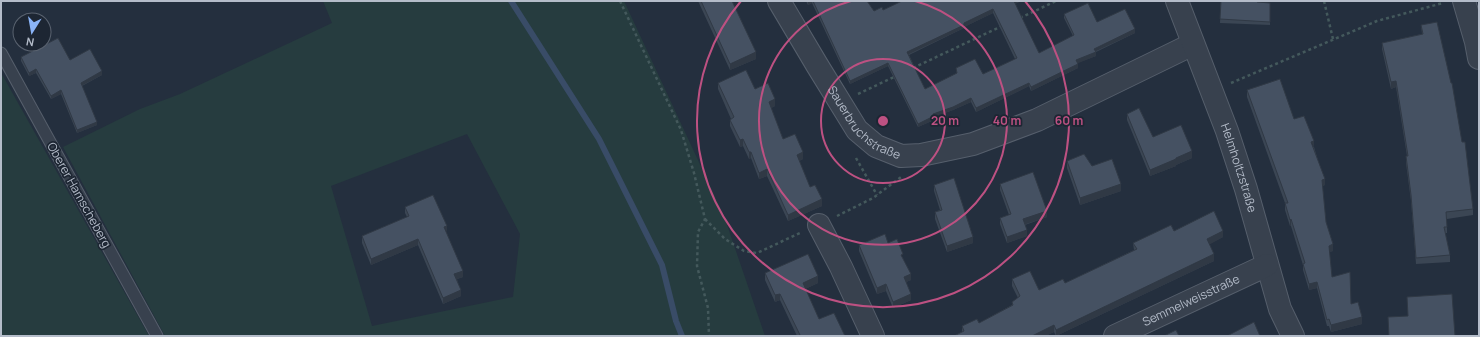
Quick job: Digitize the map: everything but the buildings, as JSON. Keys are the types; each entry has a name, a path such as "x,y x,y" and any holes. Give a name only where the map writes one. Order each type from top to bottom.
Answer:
{"street":[{"name":"Sauerbruchstraße","path":"779,1 857,130 876,146 901,156 921,155 972,144 1037,120 1193,44"},
{"name":"Helmholtzstraße","path":"1178,1 1193,44 1227,130 1246,189 1280,309 1293,336"},
{"path":"1464,1 1479,58"},
{"path":"819,225 841,267 873,336"},
{"name":"Semmelweisstraße","path":"1115,336 1267,265"}],"lane":[{"name":"Oberer Hamscheberg","path":"1,54 157,336"}],"path":[{"path":"620,1 681,130 694,173 704,219 725,239 744,251 757,253 819,225 873,198 910,170 921,155"},
{"path":"1020,18 1056,1"},
{"path":"1324,1 1333,39"},
{"path":"1212,90 1377,21 1448,1"},
{"path":"912,69 1006,25"},
{"path":"840,102 897,76"},
{"path":"704,219 698,232 697,266 708,308 709,336"}],"green space":[{"path":"323,1 624,1 724,216 765,336 165,336 63,147 140,109 180,94 332,23","holes":["467,134 520,234 513,297 372,326 331,186"]},
{"path":"1,73 4,78 149,336 1,336"}],"waterway":[{"path":"511,1 599,139 662,265 676,321 682,336"}]}
